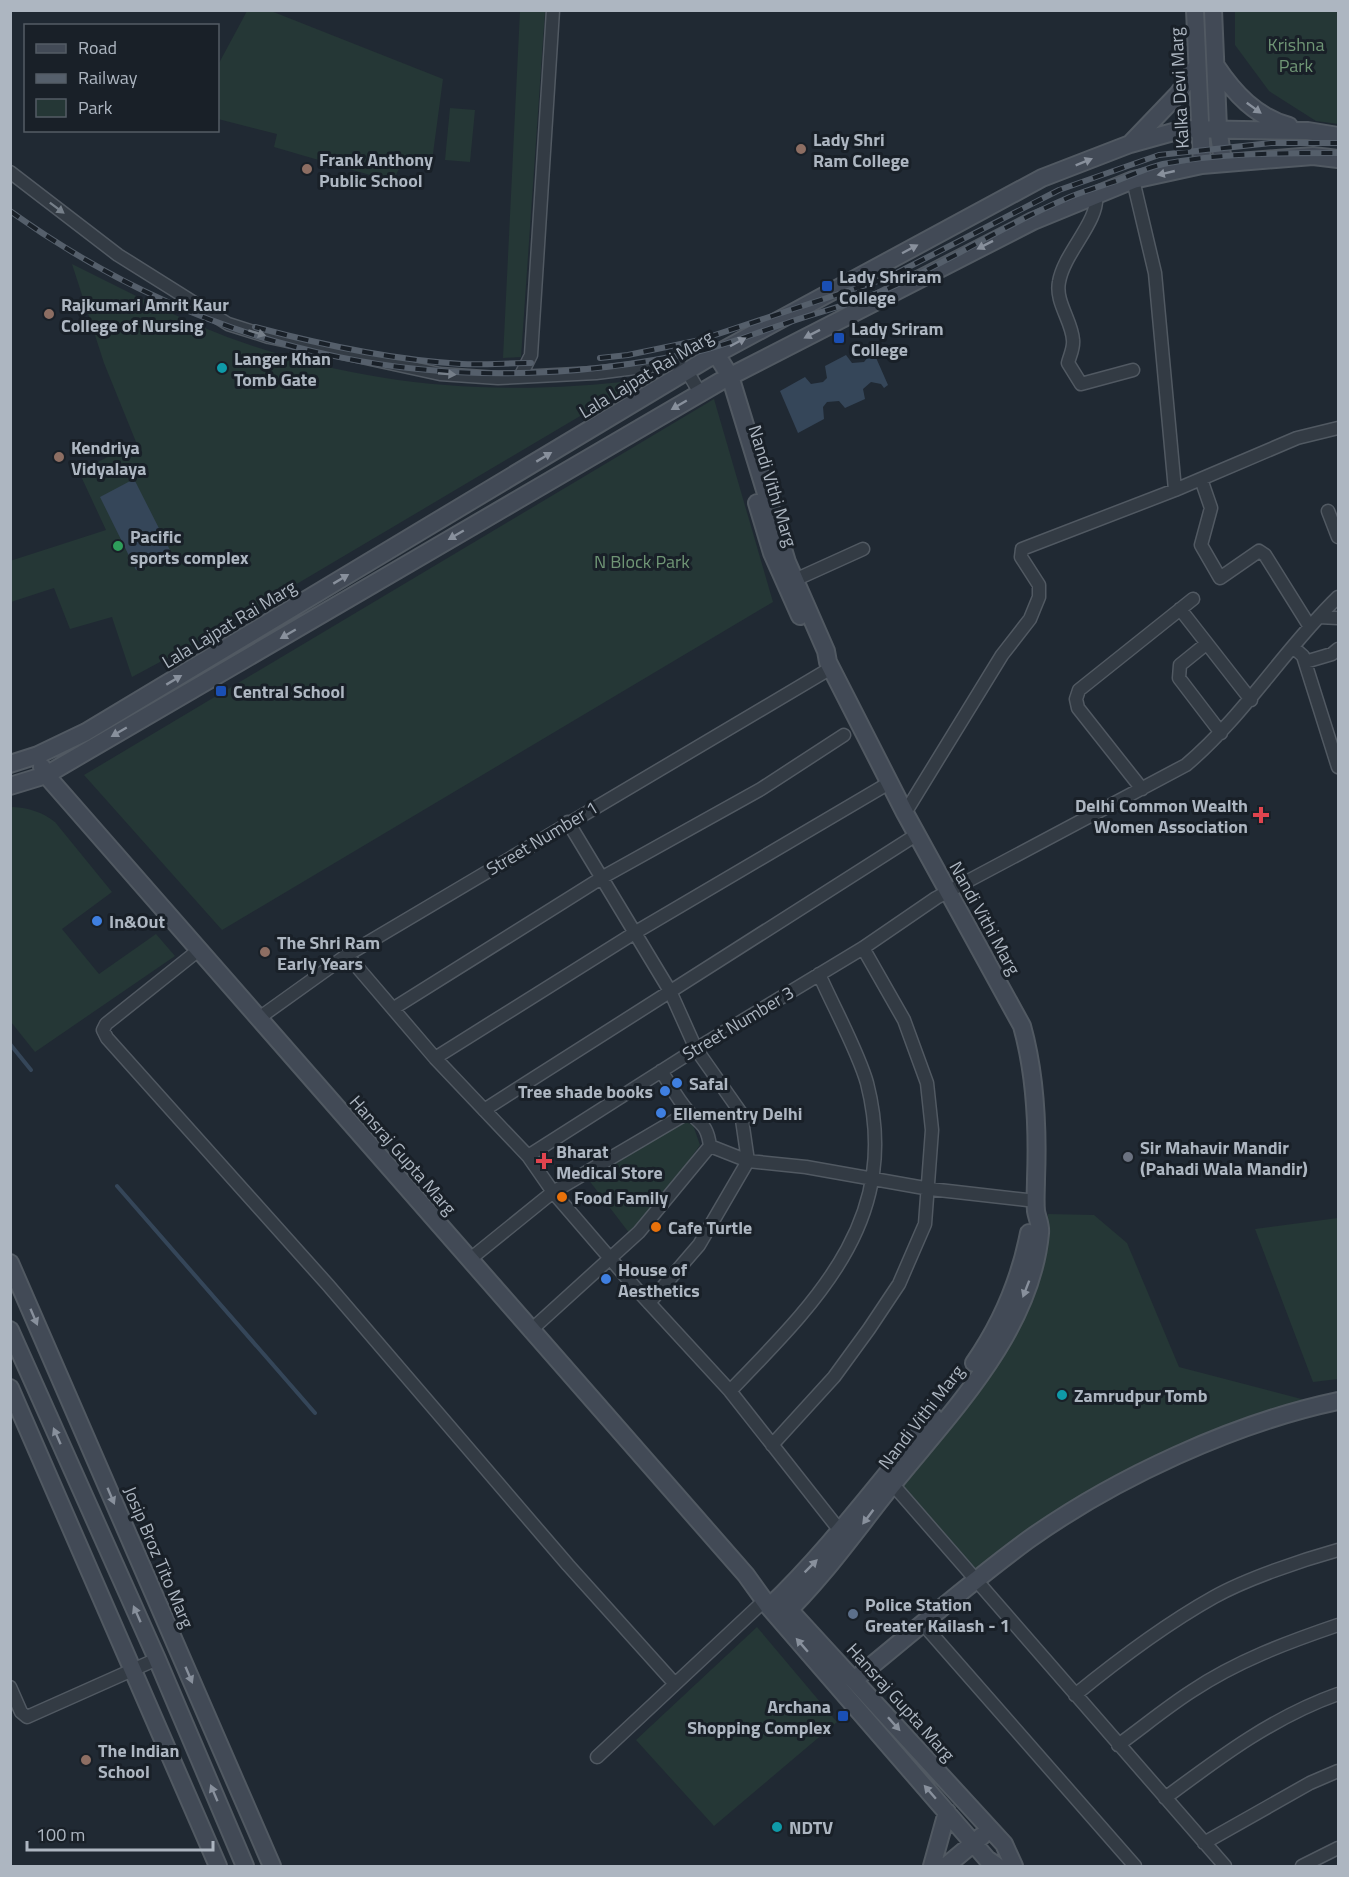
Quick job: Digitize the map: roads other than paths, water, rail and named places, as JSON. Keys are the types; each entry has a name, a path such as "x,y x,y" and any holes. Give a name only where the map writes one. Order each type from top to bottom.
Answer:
{"street":[{"path":"520,377 531,354 553,10"},
{"name":"Kalka Devi Marg","path":"1196,10 1208,54 1223,161"},
{"name":"Kalka Devi Marg","path":"1202,165 1197,66 1208,54 1213,10"},
{"path":"1208,54 1232,90 1254,109 1280,123 1308,131"},
{"path":"1130,144 1178,94 1197,66"},
{"name":"Lala Lajpat Rai Marg","path":"10,764 38,755 86,732 711,356 1042,178 1130,144 1199,127 1308,131 1338,135"},
{"name":"Lala Lajpat Rai Marg","path":"10,786 46,775 725,378 1033,221 1133,180 1202,165 1223,161 1313,156 1338,159"},
{"path":"10,172 118,255 228,324 279,339 440,374 520,377 596,373 675,363 687,370 700,393"},
{"path":"1133,180 1155,273 1175,490"},
{"path":"1096,194 1098,205 1094,216 1080,235 1058,285 1073,337 1073,348 1068,363 1081,384 1133,370"},
{"name":"Nandi Vithi Marg","path":"711,356 725,378 790,582 916,835 1022,1026 1032,1062 1036,1104 1036,1207 1041,1230 1035,1263 1010,1326 975,1381 776,1607"},
{"path":"905,813 1002,655 1030,619 1039,597 1039,585 1021,557 1022,549 1175,490 1297,438 1338,428"},
{"path":"514,475 527,494"},
{"path":"1201,479 1211,508 1201,545 1220,578 1260,551 1265,555 1310,627"},
{"path":"483,493 494,513"},
{"path":"1328,512 1338,537"},
{"path":"790,582 863,549"},
{"name":"Street Number 3","path":"528,1156 696,1049 863,948 948,891 1186,765 1221,733 1251,700 1310,627 1338,597"},
{"path":"1142,789 1078,708 1076,699 1079,690 1193,599"},
{"path":"1180,609 1251,700"},
{"path":"1319,617 1338,618"},
{"path":"1206,644 1180,665 1179,678 1221,733"},
{"path":"1294,648 1305,662 1338,767"},
{"path":"1305,662 1332,654 1338,649"},
{"name":"Street Number 1","path":"259,1018 348,955 830,665"},
{"path":"394,1008 603,877 761,789 844,735"},
{"name":"Hansraj Gupta Marg","path":"38,755 46,775 530,1331 776,1607 974,1843 987,1864"},
{"path":"435,1058 636,932 889,783"},
{"path":"568,822 670,991 696,1049 741,1113 748,1161 699,1245 649,1303"},
{"path":"484,1110 916,835"},
{"path":"772,1444 834,1377 899,1284 925,1224 930,1189 932,1130 927,1083 904,1020 863,948"},
{"path":"200,950 106,1024 103,1030 107,1038 328,1284 567,1565 675,1684"},
{"path":"348,955 435,1058 528,1156 553,1192 649,1303 730,1391 841,1532"},
{"path":"730,1391 804,1315 848,1252 874,1179 876,1139 866,1080 819,974"},
{"path":"530,1331 639,1232 710,1146 708,1131 699,1119 689,1112 661,1071"},
{"path":"469,1260 553,1192 689,1112"},
{"path":"710,1146 748,1161 806,1167 1036,1207"},
{"name":"Josip Broz Tito Marg","path":"10,1263 272,1866"},
{"path":"10,1330 17,1364 157,1659 244,1866"},
{"path":"10,1388 218,1866"},
{"path":"854,1680 975,1580 1072,1512 1155,1466 1205,1443 1311,1406 1338,1401"},
{"path":"889,1480 1224,1866"},
{"name":"Nandi Vithi Marg","path":"776,1607 819,1579 889,1480"},
{"path":"1075,1695 1132,1649 1216,1596 1312,1557 1338,1550"},
{"path":"597,1757 675,1684 776,1607"},
{"name":"Hansraj Gupta Marg","path":"776,1607 854,1680 1004,1844 1014,1866"},
{"path":"923,1624 1135,1866"},
{"path":"1118,1745 1193,1690 1235,1667 1294,1640 1338,1625"},
{"path":"10,1687 16,1715 27,1717 157,1659"},
{"path":"1165,1798 1232,1748 1280,1718 1338,1694"},
{"path":"1204,1843 1310,1784 1338,1771"},
{"path":"933,1866 947,1812"},
{"path":"946,1866 990,1829"},
{"path":"987,1864 1004,1844"},
{"path":"1302,1866 1338,1848"}],"water":[{"path":"870,344 888,385 884,388 881,384 871,382 863,389 865,399 845,408 839,401 827,402 823,407 824,419 798,433 780,391 805,377 811,384 823,382 827,378 825,366 846,355 852,363 864,362 868,357 867,346"},
{"path":"134,479 171,552 136,570 100,497"}],"waterway":[{"path":"10,1044 31,1070"},
{"path":"117,1186 315,1413"}],"railway":[{"path":"600,358 628,355 700,340 887,278 1059,190 1159,155 1271,143 1338,143"},
{"path":"10,211 89,262 170,303 254,335 339,357 427,370 516,373 607,367 700,351 854,302 915,276 1020,220 1063,200 1163,164 1228,156 1338,153"},
{"path":"255,327 332,346 410,359 462,364 531,363"}],"place":[{"name":"Lady Shri Ram College","path":"801,149"},
{"name":"Frank Anthony Public School","path":"307,169"},
{"name":"Lady Shriram College","path":"827,286"},
{"name":"Rajkumari Amrit Kaur College of Nursing","path":"49,314"},
{"name":"Lady Sriram College","path":"839,338"},
{"name":"Langer Khan Tomb Gate","path":"222,368"},
{"name":"Kendriya Vidyalaya","path":"59,457"},
{"name":"Pacific sports complex","path":"118,546"},
{"name":"Central School","path":"221,691"},
{"name":"Delhi Common Wealth Women Association","path":"1261,815"},
{"name":"In&Out","path":"97,921"},
{"name":"The Shri Ram Early Years","path":"265,952"},
{"name":"Safal","path":"677,1083"},
{"name":"Tree shade books","path":"665,1091"},
{"name":"Ellementry Delhi","path":"661,1113"},
{"name":"Sir Mahavir Mandir (Pahadi Wala Mandir)","path":"1128,1157"},
{"name":"Bharat Medical Store","path":"544,1161"},
{"name":"Food Family","path":"562,1197"},
{"name":"Cafe Turtle","path":"656,1227"},
{"name":"House of Aesthetics","path":"606,1279"},
{"name":"Zamrudpur Tomb","path":"1062,1395"},
{"name":"Police Station Greater Kailash - 1","path":"853,1614"},
{"name":"Archana Shopping Complex","path":"843,1716"},
{"name":"The Indian School","path":"86,1760"},
{"name":"NDTV","path":"777,1827"}],"park label":[{"name":"Krishna Park","path":"1296,54"},
{"name":"N Block Park","path":"642,561"}]}
